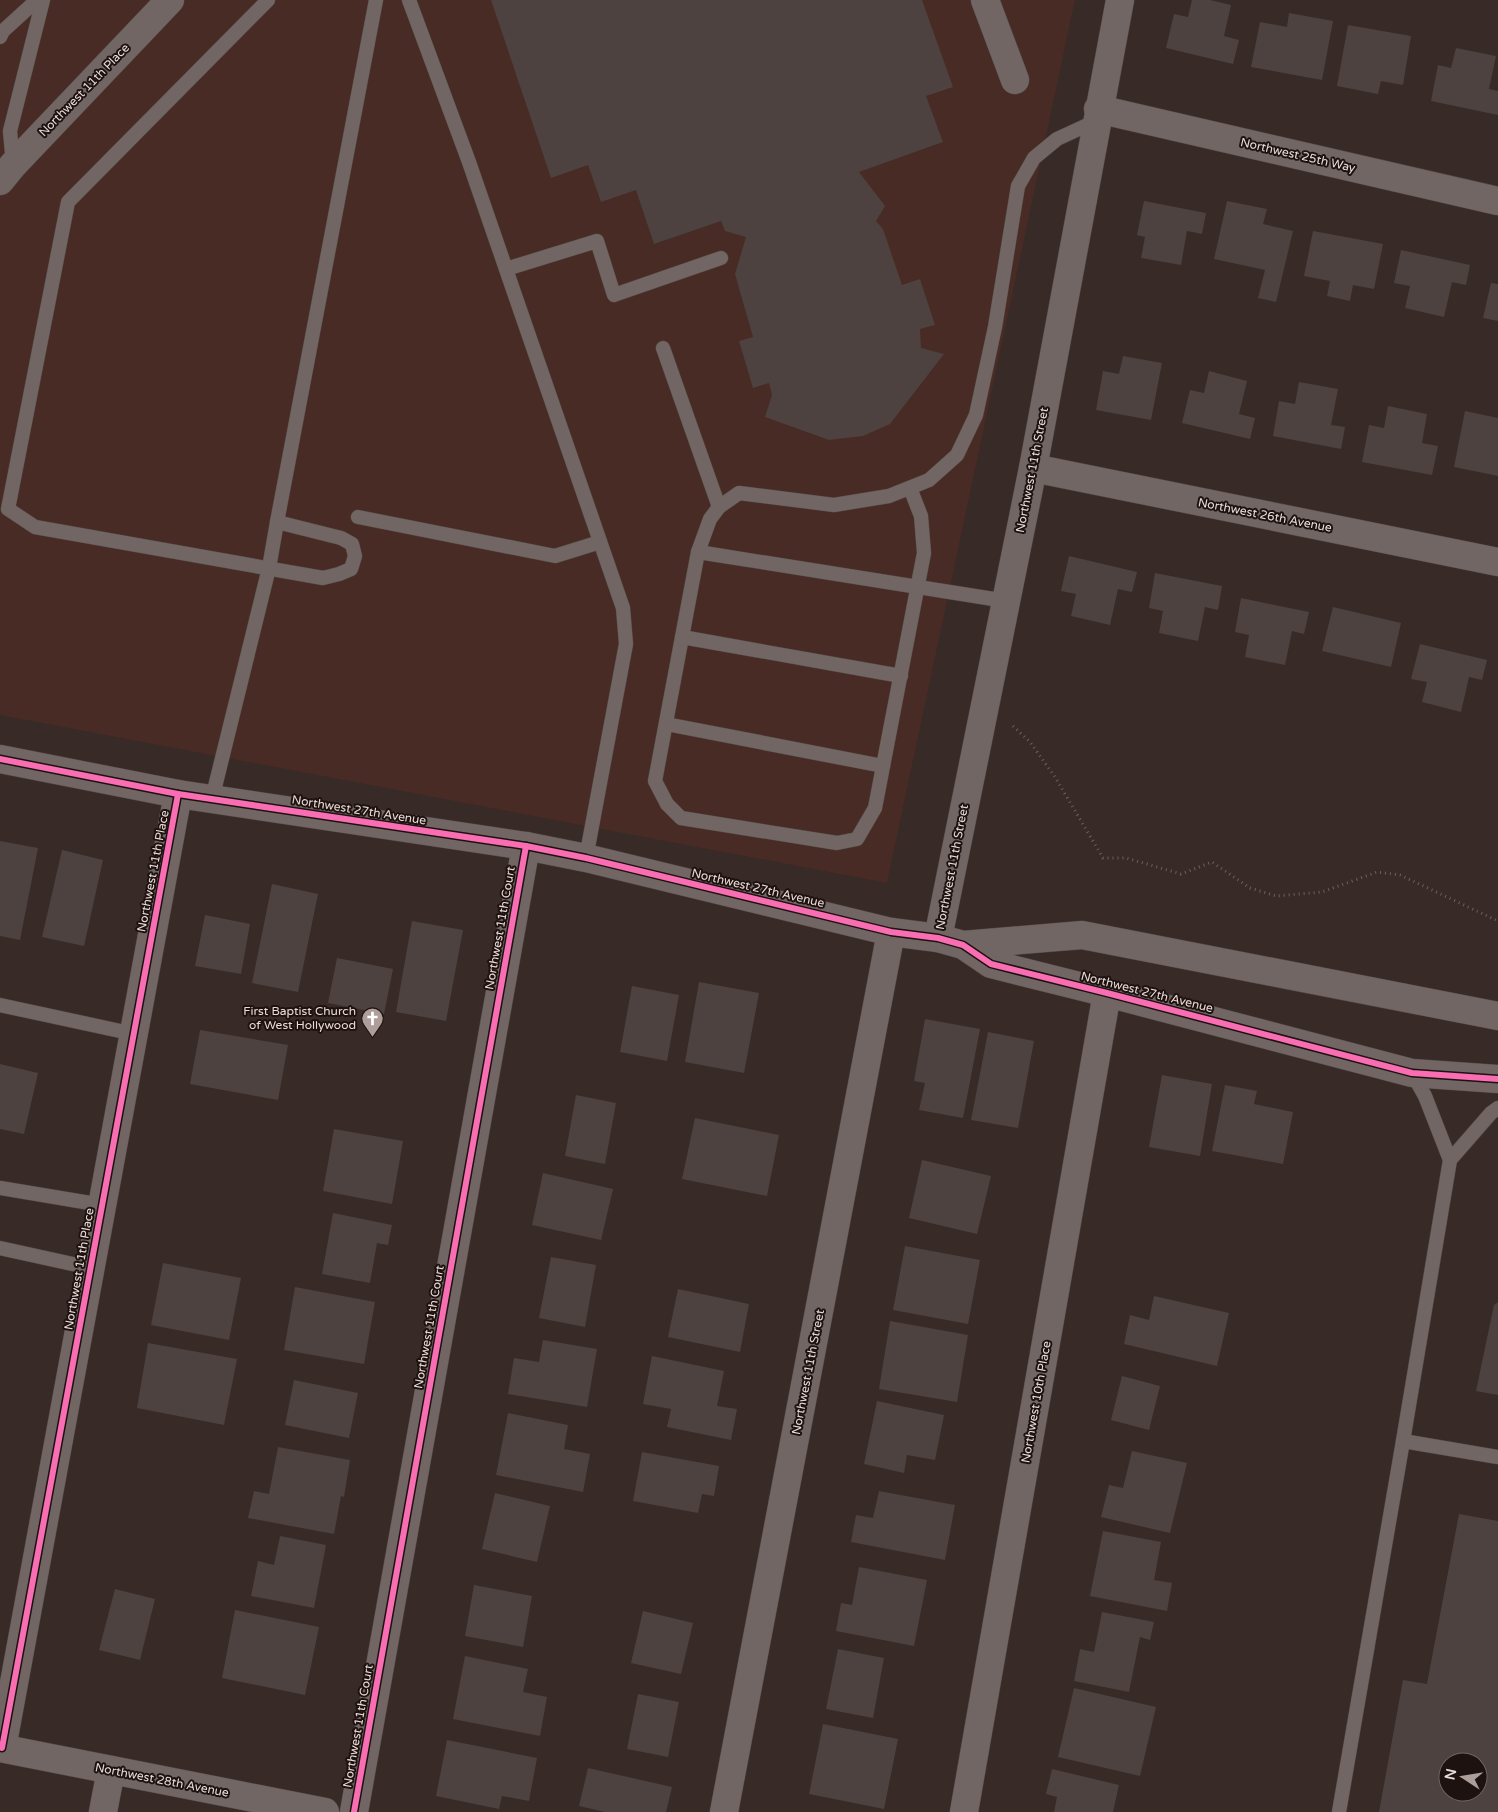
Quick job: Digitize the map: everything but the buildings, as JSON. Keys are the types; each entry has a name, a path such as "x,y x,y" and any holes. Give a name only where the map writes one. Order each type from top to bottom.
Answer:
{"street":[{"name":"Northwest 11th Place","path":"6,173 170,0"},
{"path":"985,0 1014,80"},
{"name":"Northwest 11th Street","path":"951,942 1006,601 1120,0"},
{"name":"Northwest 25th Way","path":"1097,115 1498,200"},
{"name":"Northwest 26th Avenue","path":"1032,468 1498,562"},
{"name":"Northwest 27th Avenue","path":"0,759 178,794 526,846 586,858 891,932 951,942 1082,935 1498,1016"},
{"name":"Northwest 11th Place","path":"1,1748 178,794"},
{"name":"Northwest 11th Court","path":"354,1812 526,846"},
{"name":"Northwest 11th Street","path":"724,1812 891,932"},
{"name":"Northwest 27th Avenue","path":"951,942 991,964 1412,1073 1498,1079"},
{"name":"Northwest 10th Place","path":"964,1812 1107,993"},
{"name":"Northwest 28th Avenue","path":"1,1748 325,1812"},
{"path":"103,1812 111,1770"}],"lane":[{"path":"0,37 3,31 37,0"},
{"path":"6,173 10,131 43,0"},
{"path":"268,0 68,202 8,509 35,527 323,578 351,568 355,556 352,544 341,538 277,522"},
{"path":"212,799 269,568 376,0"},
{"path":"409,0 506,269 623,608 626,644 586,858"},
{"path":"910,488 921,516 924,553 876,808 857,839 837,843 681,818 667,804 655,781 698,552 710,519 719,507 738,494 834,505 889,496 929,480 957,455 976,415 995,327 1018,186 1034,158 1057,139 1097,115"},
{"path":"506,269 596,241 614,295 721,258"},
{"path":"663,348 719,507"},
{"path":"358,517 554,556 600,542"},
{"path":"698,552 1006,601"},
{"path":"682,637 901,676"},
{"path":"666,724 883,766"},
{"path":"0,1005 134,1034"},
{"path":"1339,1812 1450,1160 1425,1096 1412,1073"},
{"path":"1450,1160 1490,1113 1498,1108"},
{"path":"0,1188 102,1205"},
{"path":"0,1248 91,1268"},
{"path":"1403,1441 1498,1457"}],"path":[{"path":"1013,726 1030,742 1055,778 1103,858 1126,858 1181,874 1212,862 1250,888 1276,896 1322,892 1377,872 1400,875 1498,921"}],"shaded area":[{"path":"0,0 1075,0 887,883 0,715"}],"cycle path":[{"path":"0,759 178,794 526,846 586,858 891,932 938,938 963,945 991,964 1412,1073 1498,1079"},
{"path":"2,1748 178,794"},
{"path":"354,1812 526,846"}],"place":[{"name":"First Baptist Church of West Hollywood","path":"372,1037"}]}
